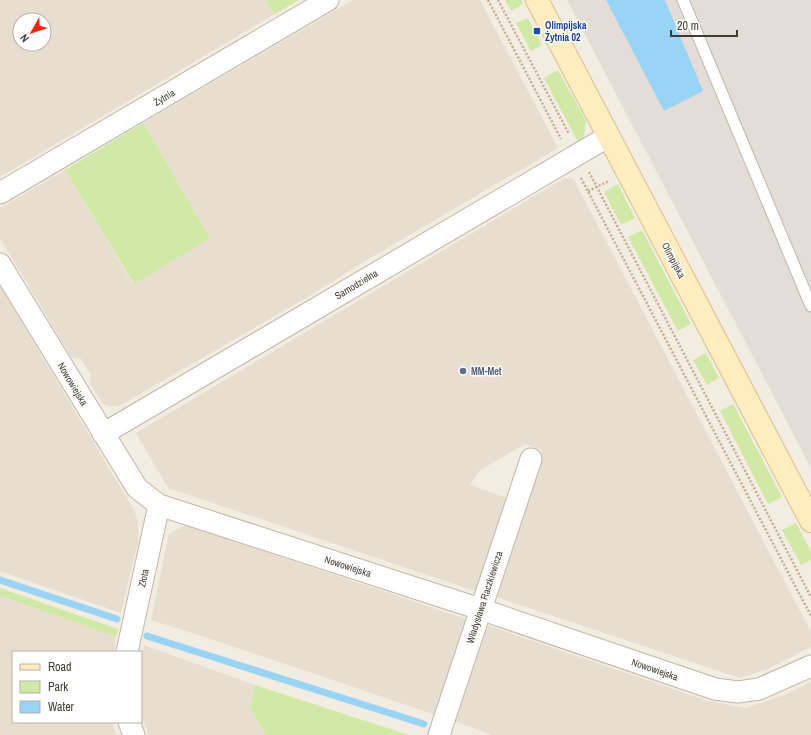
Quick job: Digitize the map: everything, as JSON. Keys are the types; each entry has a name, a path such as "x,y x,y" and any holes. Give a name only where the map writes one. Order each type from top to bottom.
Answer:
{"street":[{"name":"Żytnia","path":"0,193 328,0"},
{"name":"Olimpijska","path":"536,0 811,521"},
{"name":"Samodzielna","path":"103,434 574,155 609,136"},
{"name":"Nowowiejska","path":"0,264 137,488 159,505 480,609 715,689 738,692 759,690 811,666"},
{"name":"Władysława Raczkiewicza","path":"439,735 530,459"},
{"name":"Złota","path":"127,651 159,505"},
{"path":"130,723 134,735"}],"lane":[{"path":"683,0 811,306"}],"path":[{"path":"488,0 574,155 811,597"},
{"path":"498,0 574,155 811,616"}],"shaded area":[{"path":"0,0 266,0 275,14 0,177"},
{"path":"353,0 480,0 558,148 370,258 306,298 119,406 110,407 102,403 90,383 91,375 81,359 71,357 0,238 0,208 65,170 133,284 210,238 143,123"},
{"path":"567,0 811,0 811,468"},
{"path":"573,178 811,632 811,647 768,669 740,678 493,596 542,450 525,444 479,471 470,485 510,499 478,592 168,488 136,433 563,179"},
{"path":"0,286 134,510 138,521 138,541 121,613 0,571"},
{"path":"186,525 469,620 436,715 151,620 169,534"},
{"path":"0,596 116,637 114,651 12,651 12,723 112,723 116,735 0,735"},
{"path":"483,624 708,701 746,708 784,695 811,682 811,735 492,735 451,720"},
{"path":"144,645 255,685 250,708 266,735 149,735 142,717 142,658"}],"green space":[{"path":"266,0 299,0 275,14"},
{"path":"505,0 521,0 523,4 511,11"},
{"path":"528,18 542,45 531,51 516,23"},
{"path":"558,70 586,121 584,136 578,142 544,78"},
{"path":"143,123 210,238 134,284 65,170"},
{"path":"618,184 635,218 621,225 604,192"},
{"path":"642,230 691,324 678,331 628,237"},
{"path":"706,353 719,378 707,385 693,360"},
{"path":"733,404 782,497 768,504 720,411"},
{"path":"796,523 811,552 811,560 801,565 782,530"},
{"path":"0,588 118,629 116,637 0,596"},
{"path":"255,685 409,735 266,735 250,708"}],"water":[{"path":"606,0 665,0 703,91 664,111"}],"waterway":[{"path":"0,580 117,619"},
{"path":"147,636 424,724"}],"place":[{"name":"Olimpijska Żytnia 02","path":"537,31"},
{"name":"MM-Met","path":"463,371"}]}
